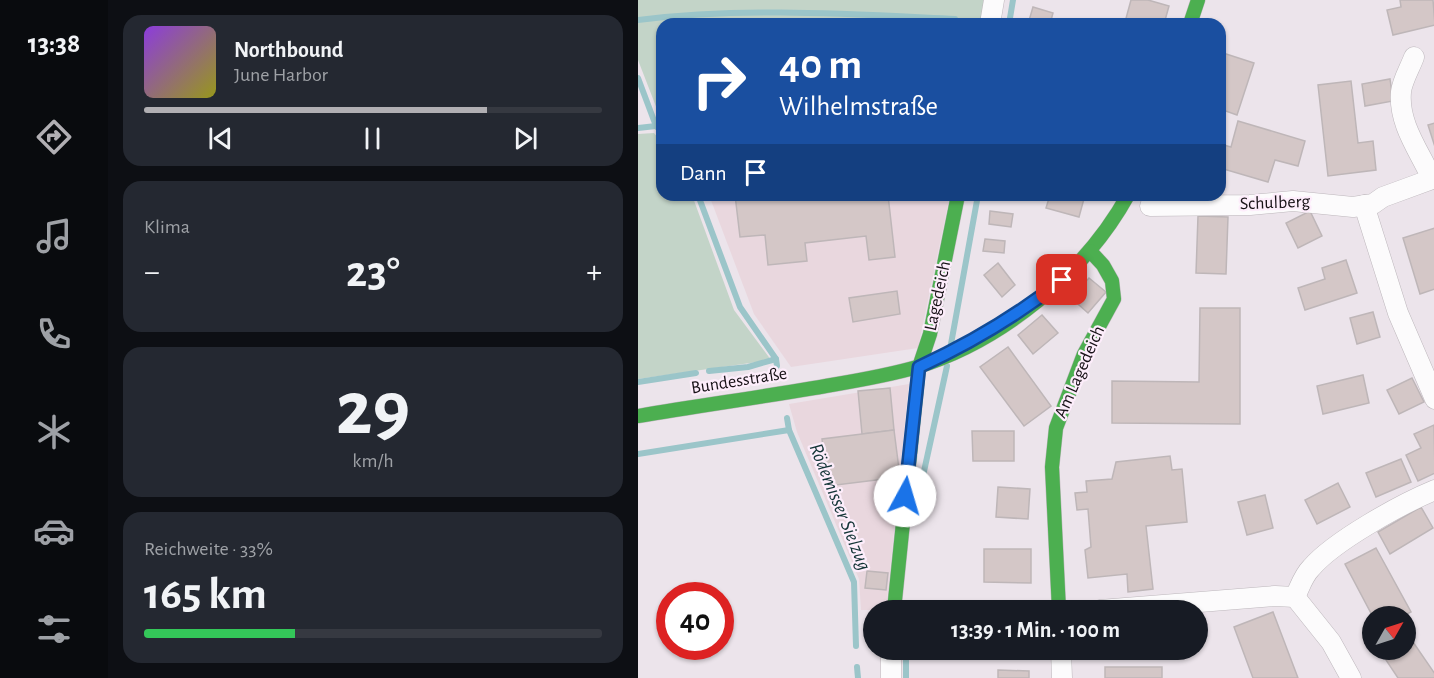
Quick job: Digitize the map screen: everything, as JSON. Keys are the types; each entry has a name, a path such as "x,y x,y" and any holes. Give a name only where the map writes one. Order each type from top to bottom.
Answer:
{"street":[{"path":"991,18 994,0"},
{"path":"1192,18 1198,0"},
{"name":"Schulberg","path":"1150,206 1250,205 1293,201 1364,205 1373,204 1383,197 1433,178 1408,135 1403,113 1401,90 1414,57"},
{"name":"Lagedeich","path":"895,600 919,367 930,334 957,201"},
{"name":"Bundesstraße","path":"638,416 846,382 919,367 965,346 1023,311 1062,280 1090,251 1124,201"},
{"path":"1364,205 1398,313 1434,399"},
{"name":"Am Lagedeich","path":"1059,600 1052,467 1056,428 1084,354 1114,299 1112,281 1103,265 1090,251"},
{"path":"1295,597 1311,567 1347,539 1401,506 1434,490"},
{"path":"1208,601 1275,596 1295,597 1331,642 1351,678"},
{"path":"891,660 891,678"},
{"path":"1061,660 1062,678"}],"shaded area":[{"path":"711,201 949,201 918,348 791,367 754,314"},
{"path":"909,384 887,600 863,600 863,610 861,610 859,579 797,432 789,404"}],"green space":[{"path":"638,0 989,0 986,18 656,18 656,106 638,60"},
{"path":"654,133 656,136 656,201 694,201 734,310 771,360 638,379 638,134"}],"building":[{"path":"1131,0 1148,0 1169,6 1166,18 1126,18"},
{"path":"1400,0 1433,0 1435,25 1393,35 1387,10 1401,7"},
{"path":"1033,7 1053,13 1052,18 1030,18"},
{"path":"1226,54 1254,63 1237,115 1226,111"},
{"path":"1390,79 1393,101 1365,106 1362,84"},
{"path":"1351,81 1358,143 1373,141 1376,170 1328,176 1318,85"},
{"path":"1238,121 1305,141 1298,166 1275,160 1268,182 1226,170 1226,146 1231,147"},
{"path":"1435,123 1435,147 1428,125"},
{"path":"736,201 889,201 895,257 869,260 866,236 805,243 807,261 768,265 765,235 740,237"},
{"path":"1048,201 1083,201 1079,217 1046,208"},
{"path":"990,211 1013,214 1011,227 989,224"},
{"path":"1310,211 1322,236 1298,248 1286,223"},
{"path":"1198,216 1228,217 1226,274 1196,273"},
{"path":"1435,228 1435,289 1420,294 1403,238"},
{"path":"985,239 1005,241 1004,253 983,251"},
{"path":"1346,260 1357,293 1305,310 1298,288 1325,279 1322,268"},
{"path":"998,263 1015,285 1002,297 984,275"},
{"path":"1089,278 1106,292 1088,313 1071,298"},
{"path":"897,291 900,314 853,322 849,298"},
{"path":"1200,308 1240,308 1240,424 1112,423 1112,381 1199,382"},
{"path":"1373,312 1380,337 1357,344 1350,318"},
{"path":"1042,315 1058,333 1033,354 1018,335"},
{"path":"1008,347 1051,406 1024,426 980,367"},
{"path":"1363,375 1369,403 1323,414 1317,386"},
{"path":"1412,378 1424,402 1399,414 1387,390"},
{"path":"890,388 894,430 862,434 858,391"},
{"path":"1434,425 1435,473 1418,481 1406,455 1421,448 1414,434"},
{"path":"894,430 900,477 828,486 822,439"},
{"path":"972,431 1014,431 1014,461 973,461"},
{"path":"1170,456 1172,470 1182,469 1187,522 1146,526 1153,589 1128,592 1127,574 1088,578 1085,550 1091,547 1088,509 1077,510 1075,493 1087,492 1086,481 1112,479 1116,462"},
{"path":"1401,459 1411,482 1376,497 1366,473"},
{"path":"1338,483 1350,507 1317,524 1305,500"},
{"path":"998,487 1030,489 1028,519 996,517"},
{"path":"1265,495 1273,528 1247,535 1238,502"},
{"path":"1421,507 1433,528 1390,554 1378,532"},
{"path":"1376,548 1408,606 1367,606 1345,564"},
{"path":"984,549 1031,549 1031,583 984,582"},
{"path":"867,571 888,573 886,590 865,588"},
{"path":"1273,612 1298,678 1253,678 1234,627"},
{"path":"1416,646 1435,674 1435,678 1398,678 1386,660 1416,660"},
{"path":"1105,667 1162,667 1162,678 1105,678"},
{"path":"998,670 1029,671 1029,678 998,678"}],"waterway":[{"path":"1010,18 1013,0"},
{"path":"658,18 757,13 931,18"},
{"path":"638,20 656,18"},
{"name":"Rödemisser Sielzug","path":"638,78 656,126"},
{"path":"638,128 656,126"},
{"name":"Rödemisser Sielzug","path":"700,201 740,307 776,359 777,366"},
{"path":"951,344 977,201"},
{"path":"709,371 748,367 776,359"},
{"path":"921,485 947,366"},
{"path":"638,382 696,373"},
{"name":"Rödemisser Sielzug","path":"787,418 789,430 854,582 856,646"},
{"path":"638,454 789,430"},
{"path":"906,660 906,678"},
{"name":"Rödemisser Sielzug","path":"857,667 858,678"}],"traffic: fast":[{"path":"1192,18 1198,0"},
{"path":"895,600 919,367 930,334 957,201"},
{"path":"638,416 866,379 917,367 949,355 1010,322 1065,277 1089,251 1124,201"},
{"path":"1059,600 1052,467 1056,428 1084,354 1114,299 1112,281 1103,265 1090,251"}],"route":[{"path":"905,496 919,367 965,346 1023,311 1062,280"}]}
